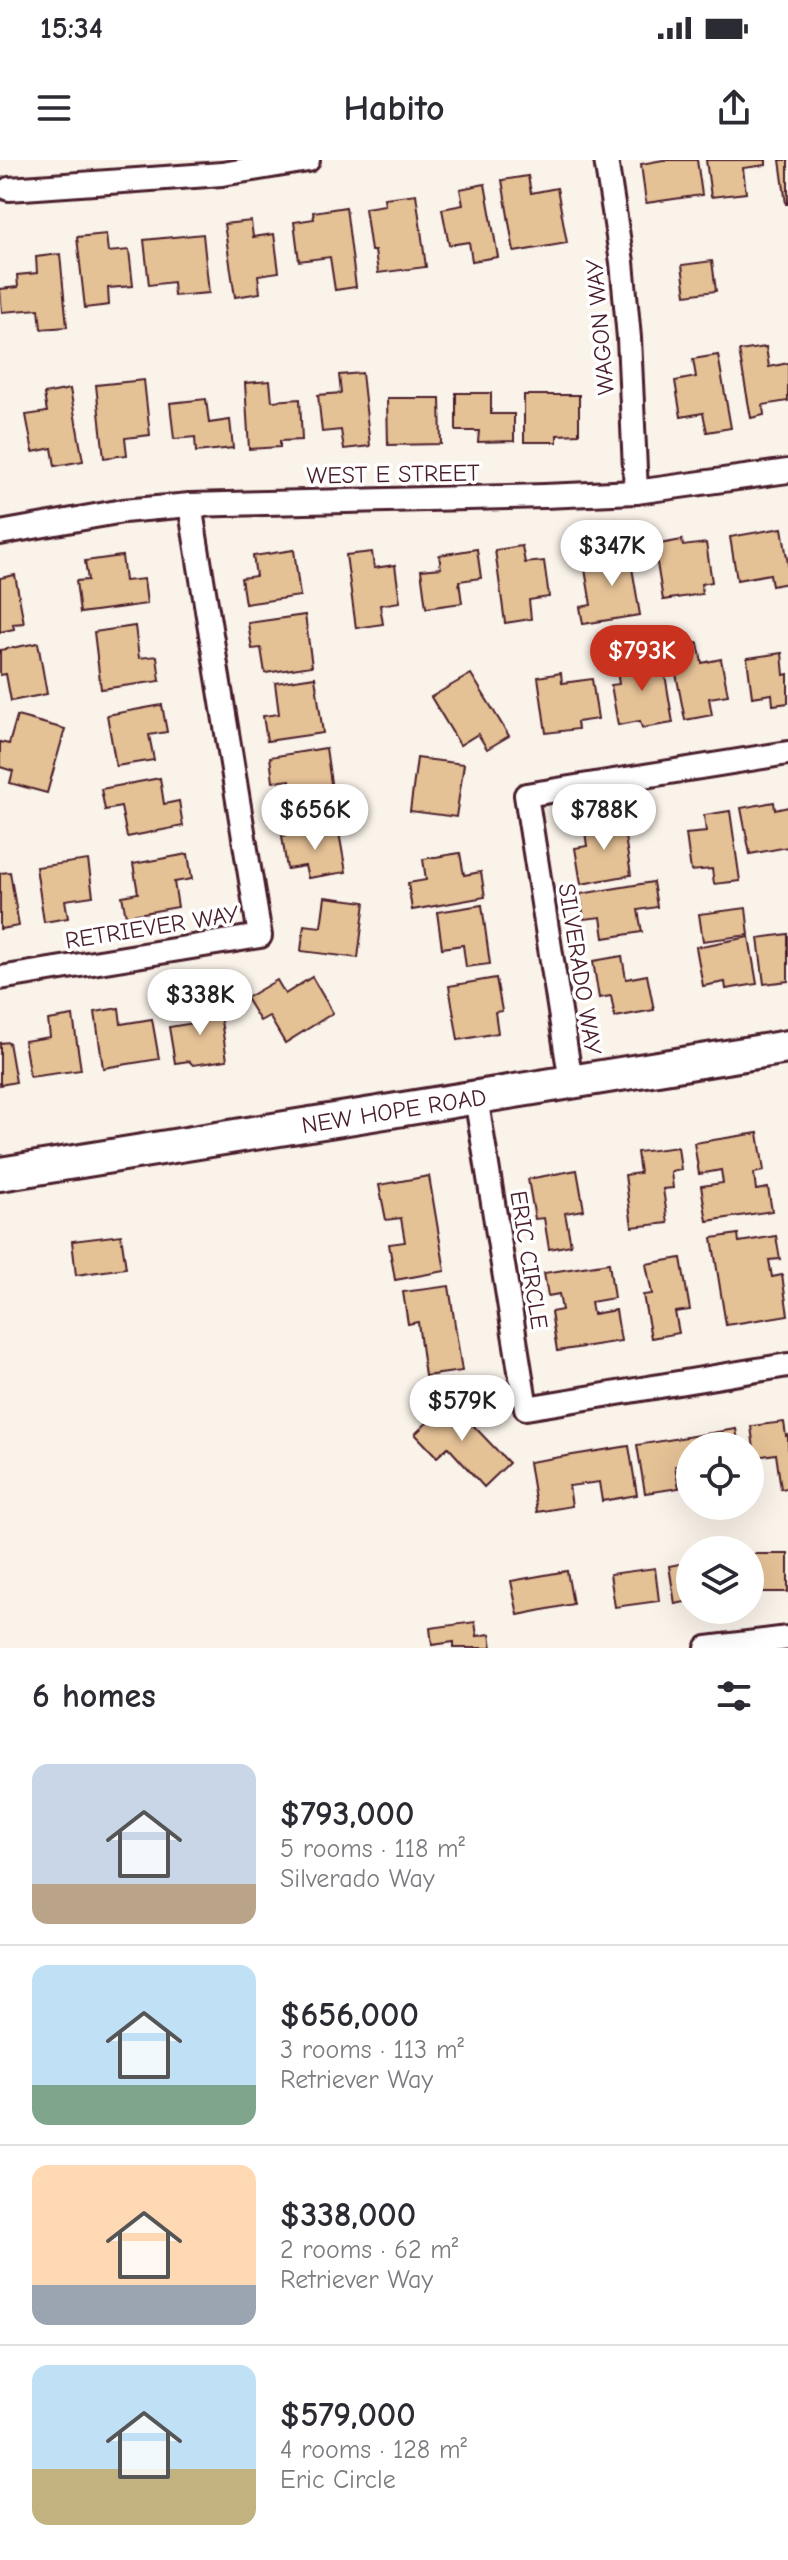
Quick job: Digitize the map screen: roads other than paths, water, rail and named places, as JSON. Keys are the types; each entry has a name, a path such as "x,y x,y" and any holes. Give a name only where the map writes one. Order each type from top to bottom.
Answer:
{"main road":[{"name":"NEW HOPE ROAD","path":"0,1174 788,1047"}],"street":[{"path":"9,189 208,175 308,160"},
{"name":"WAGON WAY","path":"606,160 622,262 629,338 636,492"},
{"name":"WEST E STREET","path":"0,533 123,511 190,505 636,492 788,471"},
{"name":"RETRIEVER WAY","path":"0,978 260,936 190,505"},
{"name":"SILVERADO WAY","path":"571,1082 526,795 788,753"},
{"name":"ERIC CIRCLE","path":"476,1097 526,1408 788,1365"},
{"path":"707,1648 788,1638"}]}
